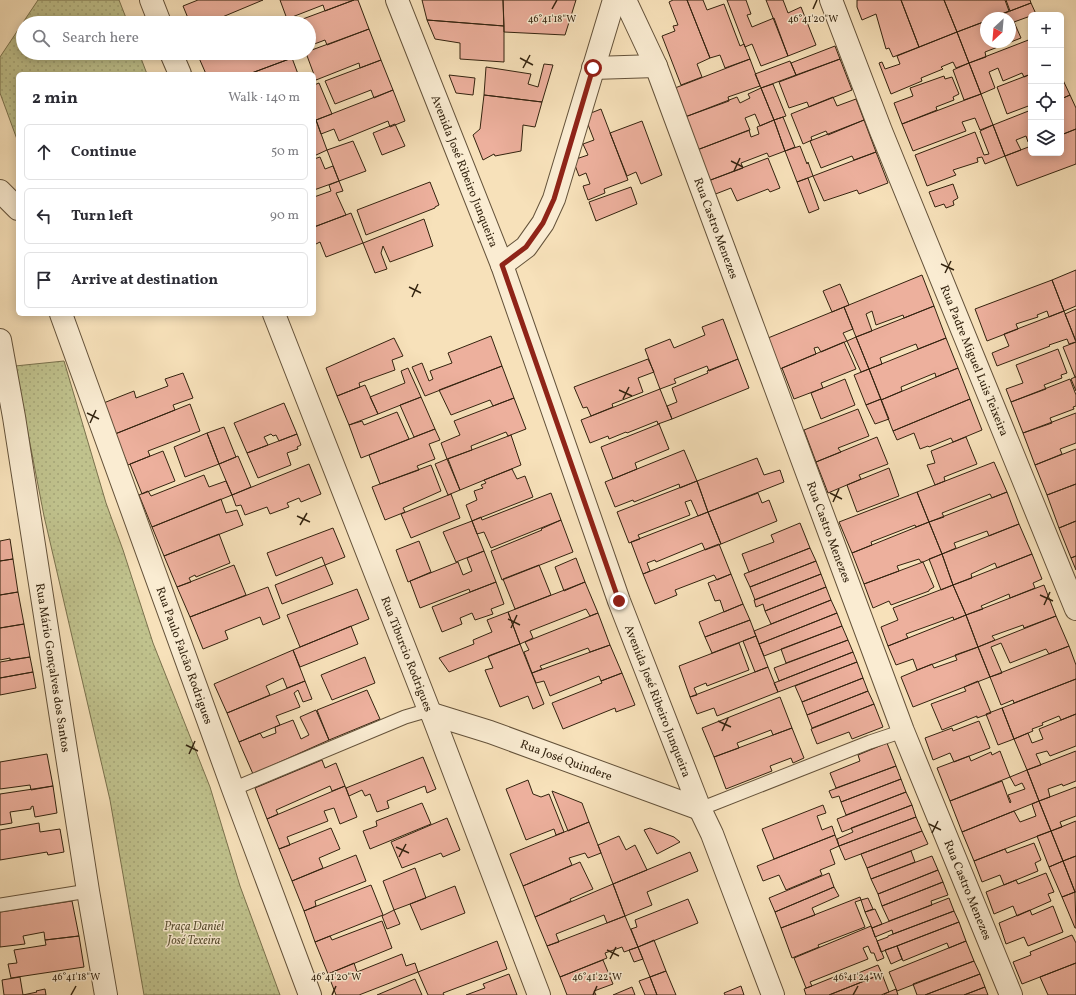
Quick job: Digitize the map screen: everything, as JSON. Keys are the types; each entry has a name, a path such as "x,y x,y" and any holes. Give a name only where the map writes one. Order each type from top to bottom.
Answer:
{"street":[{"path":"151,0 157,16"},
{"name":"Avenida José Ribeiro Junqueira","path":"398,0 502,265 619,601 700,809 712,834 773,995"},
{"path":"502,265 526,247 543,223 554,199 614,0"},
{"name":"Rua Castro Menezes","path":"625,0 656,66 903,731 1011,995"},
{"name":"Rua Padre Miguel Luis Teixeira","path":"831,0 881,131 1076,609"},
{"path":"175,60 179,72"},
{"path":"593,68 656,66"},
{"path":"0,191 16,207"},
{"name":"Rua Paulo Falcão Rodrigues","path":"62,316 233,789 310,995"},
{"name":"Rua Tiburcio Rodrigues","path":"275,316 540,995"},
{"name":"Rua Mário Gonçalves dos Santos","path":"0,340 7,419 106,995"},
{"name":"Rua José Quindere","path":"430,712 490,732 700,809"}],"lane":[{"path":"233,789 405,717 430,712"},
{"path":"700,809 870,742 903,731"},
{"path":"0,905 88,891"}],"green space":[{"path":"38,0 119,0 125,16 27,16"},
{"path":"16,33 16,60 142,60 146,72 16,72 16,137 0,93 0,57"},
{"name":"Praça Daniel José Texeira","path":"64,361 106,503 153,643 210,787 240,886 280,995 144,995 110,800 44,516 15,366"}],"building":[{"path":"198,0 263,0 225,16 187,16 183,6"},
{"path":"280,0 354,0 325,11 323,5 295,16 286,16"},
{"path":"354,0 358,0 369,29 327,45 325,40 316,43 316,16 311,16"},
{"path":"422,0 503,0 504,26 427,20"},
{"path":"503,0 576,0 565,35 504,32"},
{"path":"673,0 687,0 710,58 697,64 702,77 681,85 662,36 675,31 673,26 678,25 669,2"},
{"path":"687,0 703,0 707,10 724,4 740,46 744,44 750,59 725,68 720,55 710,58"},
{"path":"727,0 746,0 751,14 747,15 752,27 774,18 788,56 761,66 752,44 745,47"},
{"path":"766,0 783,0 788,13 801,7 816,45 788,56"},
{"path":"857,0 901,0 919,47 893,57 889,48 886,49 876,14 862,20 857,7"},
{"path":"901,0 944,0 957,32 919,47"},
{"path":"944,0 1005,0 1009,11 980,12 980,23 957,32"},
{"path":"1006,0 1030,0 1031,3 1010,11"},
{"path":"1031,3 1035,12 1028,12 1028,17 1016,21 1016,12 1008,12"},
{"path":"427,20 504,26 504,62 460,59 460,43 435,39"},
{"path":"980,23 980,48 995,48 985,52 986,57 969,63 957,32"},
{"path":"1016,27 1021,38 1016,40"},
{"path":"369,29 381,60 360,68 359,63 316,80 316,72 313,72 309,60 316,60 316,48"},
{"path":"957,32 969,63 956,68 953,62 941,67 943,69 921,78 922,81 891,94 879,63 882,62 885,69 900,64 897,56"},
{"path":"1028,40 1028,75 1024,77 1022,73 1003,81 998,68 989,72 995,88 981,94 969,63 1008,48 1016,48 1016,45"},
{"path":"835,46 840,59 796,75 791,63"},
{"path":"750,59 760,86 728,97 729,101 685,117 675,88"},
{"path":"840,59 852,90 809,107 807,102 789,108 779,82"},
{"path":"200,60 287,60 254,72 205,72"},
{"path":"287,60 293,60 297,72 254,72"},
{"path":"381,60 393,90 374,98 371,90 335,104 325,81"},
{"path":"790,61 796,75 761,88 755,74"},
{"path":"969,63 981,94 964,100 953,70"},
{"path":"544,64 553,65 542,102 484,95 486,67 531,74 528,84 538,87"},
{"path":"449,75 475,78 473,95 456,93"},
{"path":"1028,75 1028,106 1007,114 997,87"},
{"path":"944,76 945,79 952,77 959,94 953,97 954,100 936,107 937,110 902,124 894,103 913,96 910,88"},
{"path":"1064,82 1070,95 1064,98"},
{"path":"319,83 332,114 316,120 316,84"},
{"path":"773,84 786,116 774,120 761,88"},
{"path":"761,88 774,120 760,126 755,114 745,118 750,130 697,150 685,117 737,97 740,103 750,98 748,94"},
{"path":"393,90 405,121 390,127 388,121 339,141 334,129 321,134 316,120"},
{"path":"981,94 993,125 980,130 975,118 962,122 966,131 913,151 902,124"},
{"path":"484,95 542,102 535,127 523,125 521,151 495,156 494,154 483,160 473,135 480,129"},
{"path":"1070,95 1076,108 1076,129 1064,134 1064,120 1064,98"},
{"path":"833,97 837,106 856,99 864,120 828,135 826,131 811,137 812,140 803,144 791,114"},
{"path":"601,109 628,180 604,189 605,193 588,200 583,186 590,184 586,173 579,176 573,160 588,155 583,144 594,140 587,122 591,113"},
{"path":"1028,111 1028,142 1026,136 1016,140 1021,150 1005,156 993,125"},
{"path":"783,117 795,147 785,151 774,120"},
{"path":"316,120 327,150 316,155"},
{"path":"774,120 785,151 769,157 767,153 741,163 743,168 708,181 697,150 749,130 751,137 759,134 757,127"},
{"path":"864,120 876,152 854,160 852,156 821,168 810,141"},
{"path":"642,121 662,175 641,184 636,172 627,176 610,133"},
{"path":"395,124 405,146 382,155 373,133"},
{"path":"993,125 1005,156 985,164 982,157 977,158 978,162 953,170 956,175 927,186 915,155 975,132 984,155 989,154 980,131"},
{"path":"1076,129 1076,164 1017,186 1005,156 1028,147 1028,156 1064,156 1064,134"},
{"path":"353,141 366,171 339,181 327,150"},
{"path":"800,146 813,176 797,182 785,151"},
{"path":"876,152 888,183 859,194 857,190 824,201 813,176"},
{"path":"320,157 325,169 333,166 339,181 316,189 316,158"},
{"path":"768,158 780,188 770,192 768,189 737,201 731,188 713,195 708,181"},
{"path":"808,178 819,209 809,213 797,182"},
{"path":"339,181 343,191 336,193 346,215 316,226 316,196 331,191 329,185"},
{"path":"430,182 439,205 435,208 366,235 357,210"},
{"path":"953,184 958,198 953,201 954,205 946,208 944,204 935,207 929,192"},
{"path":"631,187 637,204 596,221 589,202"},
{"path":"351,213 363,243 326,257 320,242 316,244 316,226"},
{"path":"424,219 433,246 390,262 383,246 381,253 387,269 375,273 363,243"},
{"path":"1076,270 1076,306 1064,311 1052,280"},
{"path":"922,275 934,306 904,318 903,315 876,325 872,311 866,314 872,331 856,337 844,307"},
{"path":"1052,280 1064,311 1049,317 1047,311 1037,315 1038,317 1016,324 1018,329 987,341 975,309"},
{"path":"840,284 849,305 832,312 823,291"},
{"path":"934,306 946,338 918,349 916,344 880,358 882,364 869,369 856,337"},
{"path":"844,307 853,329 843,333 847,341 821,352 818,347 814,348 816,354 780,369 768,338"},
{"path":"1076,309 1076,341 1065,314"},
{"path":"1064,311 1076,342 1069,344 1067,339 997,366 992,353 1009,346 1004,334"},
{"path":"723,319 738,359 709,371 707,366 674,379 676,383 660,389 645,349 670,339 674,348 705,335 702,327"},
{"path":"491,336 502,366 425,396 412,367 422,363 429,381 433,379 430,371 452,363 448,353"},
{"path":"856,337 869,369 861,372 847,341"},
{"path":"394,338 403,356 392,360 395,370 359,383 360,387 337,396 326,368"},
{"path":"946,338 958,368 936,377 935,373 901,387 902,391 881,400 869,369"},
{"path":"844,342 856,369 821,383 823,388 794,399 782,368"},
{"path":"1076,342 1076,377 1075,377 1063,347"},
{"path":"1058,349 1067,373 1061,375 1062,378 1044,385 1046,389 1011,402 1006,389 1023,383 1016,365"},
{"path":"648,359 654,372 638,378 643,392 612,404 613,407 591,416 587,407 583,408 574,387"},
{"path":"738,359 749,388 672,419 667,406 677,402 672,388 708,373 707,371"},
{"path":"502,366 514,398 493,406 490,400 451,415 439,390"},
{"path":"408,368 421,397 378,414 370,397 405,383 401,371"},
{"path":"958,368 970,399 893,431 881,400"},
{"path":"869,369 881,399 866,405 854,375"},
{"path":"183,373 193,398 173,405 175,410 115,434 101,404 134,391 136,398 168,386 165,379"},
{"path":"1076,377 1076,391 1071,379"},
{"path":"845,379 855,405 821,419 811,393"},
{"path":"1070,379 1076,395 1076,406 1073,407 1074,409 1050,418 1052,423 1023,433 1011,402"},
{"path":"365,385 378,414 349,425 337,396"},
{"path":"660,389 672,419 658,424 657,421 609,439 608,436 590,443 581,420"},
{"path":"421,397 435,429 414,437 400,405"},
{"path":"514,398 526,429 508,436 506,432 471,446 472,450 447,459 441,443 460,435 454,421"},
{"path":"881,399 889,419 875,424 866,405"},
{"path":"970,399 982,430 953,442 951,438 920,449 914,433 897,440 893,431"},
{"path":"284,403 297,434 279,441 276,435 273,436 271,434 264,437 268,445 247,453 234,423"},
{"path":"190,404 200,431 148,451 150,456 128,465 115,434"},
{"path":"858,409 869,436 838,448 841,452 816,462 804,430"},
{"path":"397,412 409,439 361,458 349,425 362,421 364,425"},
{"path":"1076,413 1076,443 1060,449 1062,454 1035,465 1023,433"},
{"path":"659,424 669,449 635,463 637,469 613,479 601,447"},
{"path":"224,427 236,457 219,464 207,433"},
{"path":"435,429 440,440 429,444 435,459 417,466 419,470 380,484 369,455"},
{"path":"207,433 219,464 185,477 174,447"},
{"path":"297,434 301,445 297,447 298,449 287,453 291,465 258,478 247,453"},
{"path":"511,435 521,465 460,490 448,459"},
{"path":"877,437 888,464 859,475 861,479 828,493 816,462"},
{"path":"966,437 977,464 944,477 945,481 935,485 927,465 935,463 931,451"},
{"path":"1076,449 1076,484 1047,495 1035,465"},
{"path":"684,450 697,481 680,488 679,484 634,502 633,500 615,507 605,482"},
{"path":"163,451 175,481 142,494 130,464"},
{"path":"238,456 251,487 232,495 219,464"},
{"path":"757,458 764,475 780,470 784,482 708,512 697,481"},
{"path":"447,459 460,490 448,495 435,464"},
{"path":"994,462 1007,492 992,498 990,494 942,513 944,517 929,522 917,492"},
{"path":"309,464 321,494 301,502 299,498 287,503 289,507 270,514 267,507 245,515 241,505 236,506 232,495"},
{"path":"431,465 441,491 403,508 405,512 385,520 372,487"},
{"path":"889,468 899,496 857,512 847,485"},
{"path":"512,469 517,479 525,476 533,497 472,521 466,505 477,500 474,491 483,488 481,485 486,483 484,480"},
{"path":"204,475 209,487 226,481 232,495 152,527 139,495 148,491 151,496"},
{"path":"697,481 708,512 698,516 691,500 685,502 690,515 638,535 640,539 629,543 617,512"},
{"path":"1076,484 1076,521 1059,528 1047,495"},
{"path":"917,492 929,522 916,527 915,525 871,542 872,545 852,553 839,522"},
{"path":"1007,492 1019,524 989,536 987,531 954,543 956,548 942,554 929,522"},
{"path":"551,493 561,520 491,548 484,532 477,534 472,521 481,517 482,520"},
{"path":"758,493 762,503 769,500 777,521 721,544 708,512"},
{"path":"451,494 460,518 411,538 401,514"},
{"path":"221,499 226,513 237,510 243,525 164,556 152,527"},
{"path":"708,512 721,544 705,550 702,543 656,562 655,560 647,563 650,571 643,574 631,542"},
{"path":"561,520 573,552 502,580 491,551 542,530 541,529"},
{"path":"472,521 484,551 456,562 443,532"},
{"path":"1076,521 1076,556 1071,558 1059,528"},
{"path":"929,522 942,554 923,562 919,559 897,566 899,571 864,584 852,553"},
{"path":"800,523 810,548 749,572 742,554 774,542 771,535"},
{"path":"1019,524 1032,554 997,568 995,563 971,574 972,578 953,585 942,554"},
{"path":"333,528 345,557 325,565 322,557 276,576 267,553"},
{"path":"219,534 230,563 196,577 195,575 189,578 191,582 177,587 164,556"},
{"path":"10,539 13,559 0,561 0,541"},
{"path":"419,541 431,572 408,582 396,550"},
{"path":"719,544 731,574 717,580 714,575 675,590 677,595 655,604 643,574"},
{"path":"810,548 816,561 750,587 744,574"},
{"path":"484,551 496,582 470,592 469,589 420,608 410,581 458,562 463,575 472,571 467,558"},
{"path":"942,554 953,585 941,590 929,559"},
{"path":"1032,554 1042,579 1033,583 1035,588 1010,598 1009,594 981,606 983,609 966,615 953,585"},
{"path":"1076,556 1076,570 1071,558"},
{"path":"576,558 585,582 564,591 555,567"},
{"path":"13,559 18,592 0,595 0,561"},
{"path":"816,561 821,574 755,600 750,587"},
{"path":"923,562 934,587 929,591 891,605 889,601 873,608 864,584"},
{"path":"234,565 246,595 190,617 177,587"},
{"path":"325,565 333,584 282,604 275,585"},
{"path":"539,565 551,595 515,609 503,579"},
{"path":"731,574 743,604 724,612 720,600 715,601 708,583"},
{"path":"821,574 826,587 765,611 763,604 756,607 754,600"},
{"path":"496,582 504,604 491,609 493,614 475,620 472,613 460,618 462,624 442,632 432,607"},
{"path":"585,582 598,613 590,616 586,609 530,631 533,638 520,644 508,612"},
{"path":"953,585 966,615 954,620 953,617 906,634 908,638 888,646 881,627 898,620 893,608"},
{"path":"1044,585 1056,616 1024,628 1023,625 992,636 995,640 978,647 966,615"},
{"path":"268,587 280,618 263,625 260,617 225,631 228,639 203,649 190,617"},
{"path":"826,587 831,600 771,624 765,611"},
{"path":"357,589 369,619 300,647 287,615"},
{"path":"18,592 24,624 0,628 0,595"},
{"path":"831,600 837,613 759,644 754,631"},
{"path":"743,604 750,620 705,637 699,622"},
{"path":"508,612 520,644 449,672 439,658 474,644 473,640 492,632 487,620"},
{"path":"598,613 610,645 590,652 588,648 540,666 542,669 532,673 524,652 529,650 525,642"},
{"path":"837,613 842,626 764,656 759,644"},
{"path":"966,615 978,647 917,670 913,659 896,665 888,646"},
{"path":"1056,616 1069,646 1049,654 1046,649 1010,663 1001,643 991,647 1002,673 990,677 978,647"},
{"path":"750,620 756,636 712,653 705,637"},
{"path":"24,624 30,657 0,660 0,628"},
{"path":"351,626 358,644 300,667 293,650"},
{"path":"842,626 848,640 786,663 781,649"},
{"path":"756,636 768,667 755,672 743,641"},
{"path":"848,640 853,652 779,681 774,668"},
{"path":"739,643 749,670 707,686 706,683 694,688 697,695 690,697 679,666"},
{"path":"520,644 544,704 533,709 528,696 500,707 485,670 493,668 488,656"},
{"path":"610,645 622,673 601,681 599,676 550,696 544,681 536,683 532,673"},
{"path":"1069,646 1076,665 1076,679 1014,703 1013,700 1001,705 990,677"},
{"path":"978,647 990,677 913,707 901,677 932,664 934,668 957,660 955,655"},
{"path":"293,650 305,681 287,688 283,678 266,686 270,695 227,713 214,684"},
{"path":"853,652 857,662 778,692 774,683"},
{"path":"30,657 33,672 0,678 0,662"},
{"path":"365,657 375,683 332,700 321,675"},
{"path":"857,662 863,678 802,702 795,686"},
{"path":"768,667 778,692 717,716 714,708 697,714 690,697"},
{"path":"33,672 36,688 0,695 0,678"},
{"path":"622,673 635,705 616,712 615,708 563,729 552,703 602,683 601,681"},
{"path":"863,678 868,691 807,715 802,702"},
{"path":"1076,679 1076,714 1061,720 1059,716 1042,723 1043,725 1032,729 1033,731 1014,739 1002,708"},
{"path":"305,681 312,699 303,702 298,690 294,693 300,707 276,716 280,725 239,742 227,713"},
{"path":"978,681 991,713 977,718 977,716 942,730 931,704 966,691 964,687"},
{"path":"367,690 380,719 329,740 317,710"},
{"path":"868,691 874,704 812,728 807,715"},
{"path":"780,697 792,728 773,735 771,730 737,743 739,748 714,757 702,728"},
{"path":"874,704 883,727 852,739 849,732 817,744 811,729"},
{"path":"1002,708 1014,739 998,745 986,714"},
{"path":"316,710 329,740 253,774 239,742 260,733 263,738 276,733 275,727 293,720 301,739 309,735 300,717"},
{"path":"1076,714 1076,746 1050,756 1047,751 1036,754 1041,765 1027,770 1014,739 1028,733 1032,743 1043,739 1039,729"},
{"path":"979,721 990,748 954,762 950,753 933,760 925,738 952,728 953,731"},
{"path":"792,728 804,758 793,763 791,758 770,766 772,771 726,789 714,757"},
{"path":"887,743 896,766 836,788 830,773 860,761 858,755"},
{"path":"1000,751 1010,777 950,801 937,768 969,756 971,761 991,752 992,755"},
{"path":"1076,751 1076,781 1063,786 1062,784 1048,789 1050,797 1039,801 1027,770"},
{"path":"47,754 53,786 31,790 30,785 0,789 0,762"},
{"path":"423,757 436,789 427,793 425,786 387,801 389,808 377,812 370,794 365,796 362,790 349,796 346,788"},
{"path":"322,760 325,768 336,763 345,786 332,791 330,786 276,810 278,814 267,819 255,788"},
{"path":"896,766 901,779 841,802 839,796 832,798 829,791"},
{"path":"1027,770 1039,801 962,832 950,801 1002,781 1010,803 1011,802 1008,795 1025,789 1022,783 1015,786 1010,777"},
{"path":"901,779 906,792 846,815 841,802"},
{"path":"528,780 533,794 541,797 549,794 564,832 556,835 554,829 526,840 506,789"},
{"path":"53,786 57,813 35,817 33,806 31,809 10,812 12,823 0,825 0,794"},
{"path":"345,786 357,817 340,824 334,808 324,811 328,821 287,837 290,845 279,849 267,819"},
{"path":"1076,787 1076,816 1060,822 1062,827 1051,831 1039,801"},
{"path":"552,791 582,803 589,822 568,831"},
{"path":"906,792 912,805 842,832 837,819"},
{"path":"1039,801 1051,831 974,861 962,832 1014,811 1020,822 1036,816 1032,804"},
{"path":"422,803 431,824 370,849 363,831 377,826 376,821"},
{"path":"823,805 826,813 817,816 822,830 832,826 835,835 774,859 762,829"},
{"path":"912,805 916,817 839,846 837,839 853,832 851,828"},
{"path":"916,817 922,831 845,860 839,846"},
{"path":"447,818 460,850 443,857 441,853 402,868 391,842"},
{"path":"1076,821 1076,856 1063,861 1051,831"},
{"path":"589,822 601,853 588,858 585,853 569,858 572,865 523,886 510,854"},
{"path":"39,823 40,832 60,829 64,852 48,855 47,852 0,860 0,830"},
{"path":"331,828 340,849 319,858 323,868 292,881 279,849"},
{"path":"650,828 674,837 680,842 657,854 644,830"},
{"path":"922,831 928,844 867,868 861,854"},
{"path":"1051,831 1063,861 1049,867 1037,836"},
{"path":"835,835 839,846 830,850 835,864 820,870 822,875 786,890 779,875 763,881 757,866"},
{"path":"619,836 626,850 635,845 647,870 613,884 598,845"},
{"path":"1034,843 1041,860 1035,863 1038,871 1004,885 1000,875 982,882 974,861 1005,849 1007,853"},
{"path":"911,851 915,862 871,879 867,868"},
{"path":"690,852 698,871 647,892 652,905 625,916 613,884"},
{"path":"356,855 366,881 315,901 316,906 304,911 292,881"},
{"path":"932,856 938,870 878,894 871,879"},
{"path":"1076,856 1076,892 1075,892 1063,861"},
{"path":"1063,861 1075,892 1062,897 1049,867"},
{"path":"580,862 593,889 570,899 571,901 535,917 523,886"},
{"path":"415,868 426,898 394,910 383,881"},
{"path":"938,870 943,882 882,906 878,894"},
{"path":"829,873 834,887 775,912 769,898"},
{"path":"1046,873 1054,892 1048,894 1051,901 1017,916 1013,906 994,914 986,892 1016,880 1018,884"},
{"path":"943,882 948,895 931,901 932,905 889,921 882,906"},
{"path":"613,884 625,916 607,923 604,915 556,934 559,942 547,946 535,917"},
{"path":"371,885 383,915 315,942 304,911"},
{"path":"455,886 465,913 421,930 410,904"},
{"path":"834,887 839,896 812,908 815,915 781,928 775,912"},
{"path":"1075,892 1076,928 1062,897"},
{"path":"860,897 861,900 855,902 865,927 818,945 819,947 792,958 781,928"},
{"path":"868,898 873,909 865,912 861,900"},
{"path":"949,898 954,911 893,934 892,930 875,937 872,928"},
{"path":"688,899 698,923 638,947 631,929 637,927 635,920"},
{"path":"72,901 79,936 45,940 44,932 23,936 25,944 0,947 0,912"},
{"path":"1053,906 1063,932 1028,946 1024,937 1006,944 999,923 1030,910 1032,915"},
{"path":"875,909 882,924 872,928 865,912"},
{"path":"394,910 400,924 387,929 382,916"},
{"path":"954,911 959,922 881,952 877,941"},
{"path":"625,916 638,947 624,952 622,947 605,953 607,958 560,977 547,946"},
{"path":"382,921 392,948 328,974 315,942 330,936 332,940"},
{"path":"959,922 966,941 949,948 947,943 903,961 897,946"},
{"path":"871,926 884,958 877,961 874,953 871,953 868,946 863,948 868,959 810,982 812,986 806,988 794,958"},
{"path":"1072,935 1076,943 1076,963 1022,984 1013,962 1031,955 1030,952"},
{"path":"79,936 84,967 11,978 8,964 17,963 14,950 46,945 45,940"},
{"path":"654,940 666,971 650,977 638,947"},
{"path":"497,941 507,969 443,993 444,995 428,995 418,972"},
{"path":"966,941 974,961 897,991 889,972"},
{"path":"897,946 902,959 891,964 885,950"},
{"path":"638,947 643,959 634,962 629,950"},
{"path":"402,954 406,966 415,963 418,972 359,995 336,995 328,974 354,963 357,972"},
{"path":"603,960 613,984 594,991 596,995 567,995 560,977"},
{"path":"974,961 980,974 925,995 917,995 913,984"},
{"path":"1076,963 1076,995 1048,995 1040,977"},
{"path":"878,965 882,974 829,995 806,995 804,989 844,973 846,978"},
{"path":"666,971 676,995 657,995 650,977"},
{"path":"509,974 517,995 466,995 485,988 483,984"},
{"path":"882,974 889,992 881,995 829,995"},
{"path":"980,974 985,987 964,995 925,995"},
{"path":"20,977 23,995 4,995 2,980"},
{"path":"650,977 657,995 645,995 639,981"},
{"path":"415,979 422,995 377,995"},
{"path":"741,986 744,995 725,995 724,993"},
{"path":"632,987 635,995 613,995"},
{"path":"985,987 988,995 964,995"},
{"path":"45,989 46,995 23,995"},
{"path":"896,989 898,995 884,995 884,994"}],"route":[{"path":"593,68 554,199 543,223 526,247 502,265 619,601"}]}
